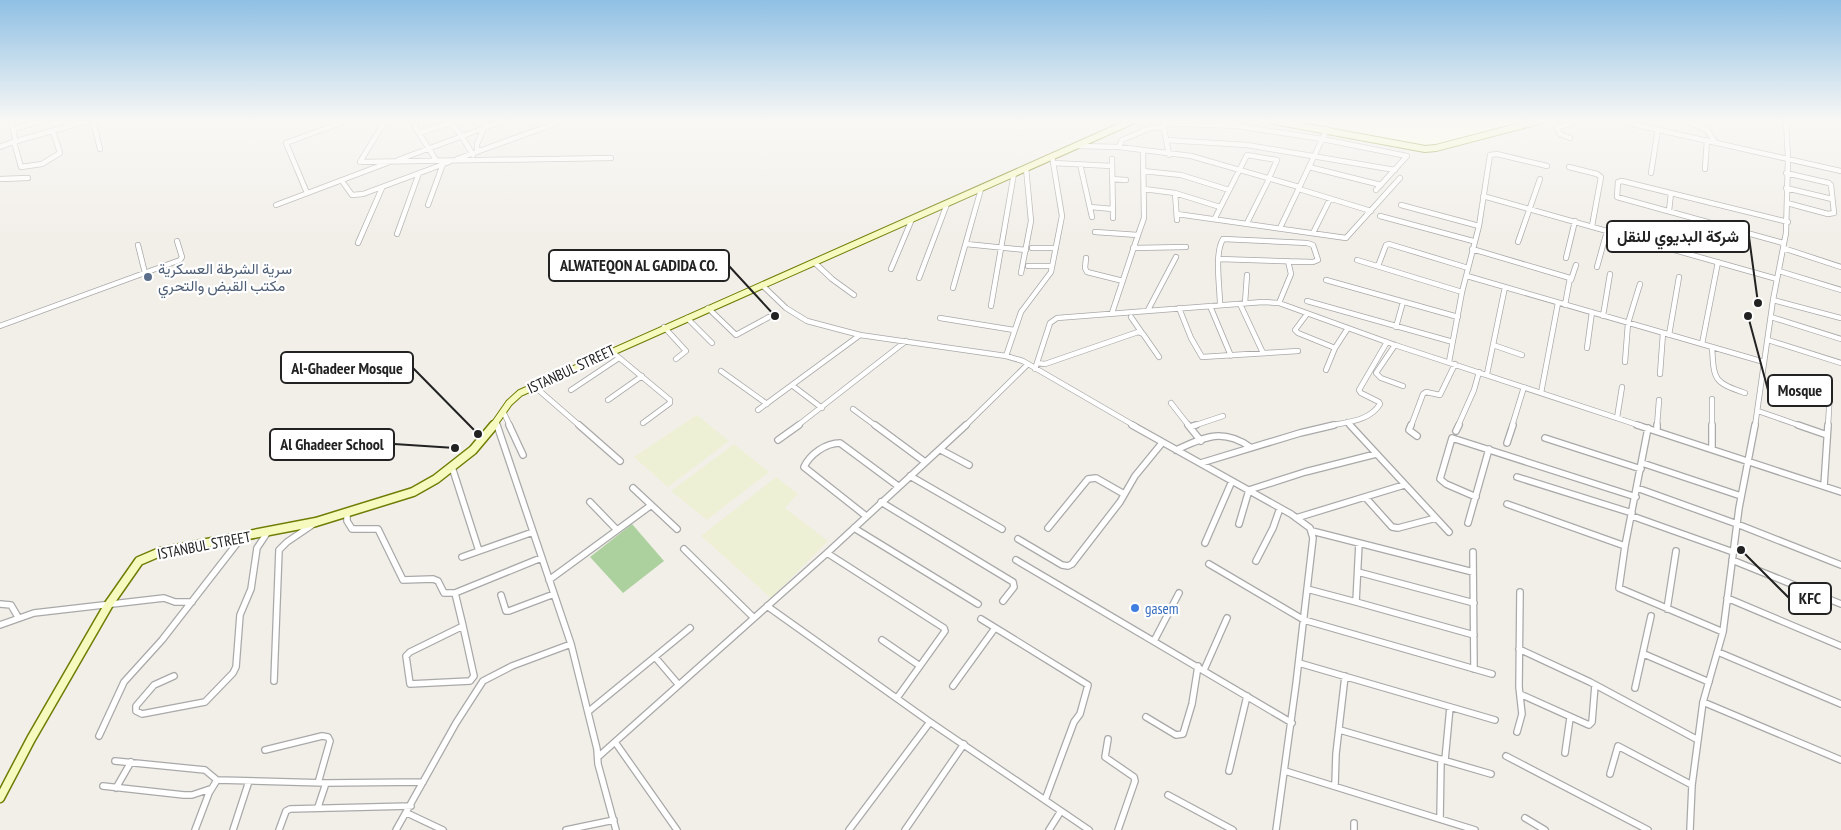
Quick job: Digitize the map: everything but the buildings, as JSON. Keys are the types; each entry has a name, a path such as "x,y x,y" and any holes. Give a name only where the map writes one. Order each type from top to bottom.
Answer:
{"street":[{"path":"19,160 21,167 52,160"},
{"path":"293,160 307,193"},
{"path":"361,160 360,162 531,160"},
{"path":"276,205 396,160"},
{"path":"342,181 352,195 363,194 454,160"},
{"path":"1006,356 1021,312 1051,272 1062,216 1052,160 1112,166"},
{"name":"ISTANBUL STREET","path":"0,798 31,739 109,604 139,561 160,552 267,533 316,522 412,492 436,479 480,443 514,396 611,351 762,284 815,263 1014,173 1052,160"},
{"path":"1112,160 1113,218"},
{"path":"1112,312 1144,218 1143,160"},
{"path":"1196,160 1371,211"},
{"path":"1215,218 1246,160"},
{"path":"1246,223 1277,161 1276,160"},
{"path":"1280,228 1312,160"},
{"path":"1344,160 1395,170"},
{"path":"1376,190 1404,160"},
{"path":"1418,436 1409,430 1423,394 1426,392 1440,395 1452,363 1452,342 1478,226 1489,160"},
{"path":"1520,160 1547,166"},
{"path":"1652,173 1654,160"},
{"path":"1705,169 1706,160"},
{"path":"1690,830 1692,785 1703,702 1723,632 1736,524 1758,411 1773,300 1788,222 1786,188 1788,160"},
{"path":"1795,160 1841,171"},
{"path":"428,205 443,164"},
{"path":"1080,164 1092,217"},
{"path":"1309,167 1381,185"},
{"path":"1022,273 1031,221 1026,168"},
{"path":"1568,168 1597,174 1601,177 1592,226"},
{"path":"1143,171 1181,175 1229,190"},
{"path":"397,234 419,173"},
{"path":"991,306 1014,173"},
{"path":"1786,173 1829,183 1834,213 1830,214 1787,203"},
{"path":"0,179 28,178"},
{"path":"1176,214 1346,238 1400,178"},
{"path":"1112,179 1126,180"},
{"path":"1518,242 1540,179"},
{"path":"1788,222 1620,181 1616,196 1783,246 1841,266"},
{"path":"358,243 382,188"},
{"path":"1786,188 1832,199"},
{"path":"953,288 981,189"},
{"path":"1144,190 1175,193 1220,207"},
{"path":"1175,193 1177,220"},
{"path":"1669,211 1671,193"},
{"path":"1483,196 1777,279"},
{"path":"1313,233 1330,198"},
{"path":"919,278 947,204"},
{"path":"1401,205 1478,226"},
{"path":"1090,207 1113,209"},
{"path":"1380,216 1474,241"},
{"path":"891,269 912,220"},
{"path":"1566,258 1575,221"},
{"path":"1597,267 1607,231"},
{"path":"1095,232 1138,235"},
{"path":"0,326 181,258 177,240"},
{"path":"1219,259 1312,262 1318,260 1313,245 1307,242 1223,240 1220,242 1219,259 1220,305"},
{"path":"966,244 1026,250"},
{"path":"1378,266 1386,246 1389,244 1468,268"},
{"path":"138,245 145,273"},
{"path":"1133,248 1186,247"},
{"path":"1032,248 1056,248"},
{"path":"1472,249 1567,276 1571,280"},
{"path":"1148,310 1176,257"},
{"path":"1086,258 1085,268 1087,272 1123,281"},
{"path":"1357,260 1462,292"},
{"path":"1278,304 1291,274 1288,261"},
{"path":"1702,344 1718,262"},
{"path":"815,263 832,279 854,295"},
{"path":"1566,305 1576,265"},
{"path":"1028,266 1052,266"},
{"path":"1779,271 1841,290"},
{"path":"1603,316 1610,274"},
{"path":"1247,275 1243,304 1263,353"},
{"path":"1467,276 1764,362"},
{"path":"1669,335 1679,277"},
{"path":"1326,280 1458,318"},
{"path":"762,284 781,304 802,318 860,335 1006,356 1036,366 1162,443 1280,508 1312,531 1474,572"},
{"path":"1625,362 1628,323 1640,284"},
{"path":"1487,374 1505,287"},
{"path":"1307,300 1452,342"},
{"path":"1773,300 1841,318"},
{"path":"1036,366 1053,320 1112,312 1263,302 1278,304 1386,342 1841,492"},
{"path":"1396,326 1403,302"},
{"path":"1541,392 1558,302"},
{"path":"1210,306 1231,356"},
{"path":"708,308 736,335 769,317"},
{"path":"1178,308 1200,356 1204,358 1298,351"},
{"path":"1587,348 1592,312"},
{"path":"1306,314 1295,330 1298,333 1335,348"},
{"path":"1131,317 1159,357"},
{"path":"1771,317 1841,339"},
{"path":"686,318 712,343"},
{"path":"940,318 1014,330"},
{"path":"664,328 686,352 676,359"},
{"path":"1326,370 1335,348 1348,328"},
{"path":"1036,366 1136,332 1143,334"},
{"path":"1660,374 1663,333"},
{"path":"758,410 860,335"},
{"path":"1768,340 1841,362"},
{"path":"778,440 822,408 906,341"},
{"path":"1201,463 1300,432 1367,417 1375,413 1380,404 1359,390 1386,342"},
{"path":"1396,345 1376,373 1381,378 1403,386"},
{"path":"1493,345 1522,355"},
{"path":"1712,347 1716,382 1745,393"},
{"path":"611,351 670,400 670,403 642,423"},
{"path":"571,390 619,358"},
{"path":"598,757 827,553 898,486 941,450 1028,364"},
{"path":"721,371 767,404"},
{"path":"1456,431 1468,407 1479,372"},
{"path":"608,400 642,376"},
{"path":"534,386 620,461"},
{"path":"793,386 822,408"},
{"path":"1507,443 1524,387"},
{"path":"1617,418 1622,387"},
{"path":"1824,486 1830,391"},
{"path":"1712,399 1712,449"},
{"path":"1657,431 1659,400"},
{"path":"1171,402 1201,440"},
{"path":"853,408 925,462"},
{"path":"503,411 523,455"},
{"path":"1758,411 1828,436"},
{"path":"1190,427 1223,416"},
{"path":"496,422 571,644 589,711 616,830"},
{"path":"1347,422 1449,532"},
{"path":"1648,428 1625,546 1619,588 1723,632"},
{"path":"1176,450 1201,440 1226,435 1235,437 1250,447"},
{"path":"1476,497 1446,484 1440,479 1452,438 1636,497"},
{"path":"1544,438 1741,496"},
{"path":"866,516 804,466 806,461 831,443 840,443 898,486"},
{"path":"1018,539 1062,565 1068,566 1072,564 1162,443"},
{"path":"1468,522 1489,449"},
{"path":"941,450 969,465"},
{"path":"1249,490 1305,472 1376,454"},
{"path":"452,466 479,551"},
{"path":"910,476 1002,529"},
{"path":"1517,477 1632,514 1733,552"},
{"path":"1048,528 1088,479 1096,478 1124,494"},
{"path":"1205,543 1232,480"},
{"path":"1296,518 1404,485"},
{"path":"633,488 642,494 650,506 677,529"},
{"path":"1637,488 1841,565"},
{"path":"1239,524 1249,490"},
{"path":"1366,498 1392,527 1398,528 1436,518"},
{"path":"590,502 617,530"},
{"path":"881,502 1013,582 1014,586 1003,601"},
{"path":"1507,504 1625,546"},
{"path":"549,580 650,506"},
{"path":"1256,561 1280,508"},
{"path":"347,513 347,521 352,529 378,529 403,580 433,579 438,581 444,593 455,593 541,558"},
{"path":"274,681 279,550 285,543 303,533 316,522"},
{"path":"854,528 978,604"},
{"path":"1276,830 1292,723 1312,531"},
{"path":"462,557 533,532"},
{"path":"174,676 154,685 136,706 136,712 142,714 205,702 233,674 236,667 240,615 242,608 249,599 256,546 267,533"},
{"path":"99,736 124,682 162,640 221,566 242,536"},
{"path":"1356,602 1359,543"},
{"path":"684,549 754,618"},
{"path":"1667,609 1676,551"},
{"path":"1473,552 1474,669"},
{"path":"827,553 944,628 945,631 896,698"},
{"path":"1016,560 1292,723"},
{"path":"1732,560 1841,604"},
{"path":"1209,564 1304,620 1492,674"},
{"path":"1358,572 1474,603"},
{"path":"1307,589 1474,635"},
{"path":"1517,732 1522,714 1519,649 1520,592"},
{"path":"455,593 474,676 473,679"},
{"path":"501,595 506,611 509,611 554,594"},
{"path":"1154,641 1178,594"},
{"path":"0,625 18,617 109,604 164,598 172,602 192,602"},
{"path":"1727,598 1841,646"},
{"path":"0,604 11,605 18,617"},
{"path":"767,606 930,722 1089,830"},
{"path":"1635,688 1651,616"},
{"path":"980,618 1088,685 1087,695 1080,714 1074,722 1045,800"},
{"path":"1146,717 1176,735 1183,734 1201,668 1227,618"},
{"path":"463,626 410,652 406,656 408,679 414,685 470,681 473,679 483,681"},
{"path":"589,711 690,628"},
{"path":"953,686 995,628"},
{"path":"882,640 920,666"},
{"path":"396,830 456,723 483,681 512,666 571,644"},
{"path":"1519,649 1596,685 1698,740"},
{"path":"1718,652 1841,704"},
{"path":"1644,654 1709,682"},
{"path":"655,657 678,684"},
{"path":"1299,663 1495,720"},
{"path":"1335,786 1336,754 1340,730 1344,676"},
{"path":"1520,694 1589,725 1592,722 1596,685"},
{"path":"1229,770 1247,696"},
{"path":"1703,702 1841,760"},
{"path":"1440,819 1443,760 1450,707"},
{"path":"1565,753 1570,718"},
{"path":"848,830 930,722"},
{"path":"1340,730 1491,774"},
{"path":"265,750 322,736 328,737 330,741 318,783"},
{"path":"1108,739 1105,757 1134,777 1135,781 1118,830"},
{"path":"615,742 677,830"},
{"path":"905,830 964,744"},
{"path":"1610,774 1618,746 1692,785"},
{"path":"1506,756 1648,830"},
{"path":"115,761 205,770 217,780 318,783 423,782"},
{"path":"116,788 131,762"},
{"path":"1285,771 1475,830"},
{"path":"195,830 210,789 217,780"},
{"path":"233,830 249,781"},
{"path":"318,807 326,783"},
{"path":"103,786 184,795 192,795 210,789"},
{"path":"1168,795 1233,830"},
{"path":"279,830 286,811 290,809 410,806"},
{"path":"1049,830 1061,811"},
{"path":"407,813 443,830"},
{"path":"1525,818 1545,830"},
{"path":"566,830 614,820"}],"shaded area":[{"path":"697,415 729,441 668,487 634,457"},
{"path":"734,444 769,472 707,520 671,491"},
{"path":"776,477 798,494 785,508 828,541 771,598 701,536"}],"green space":[{"path":"632,524 664,561 623,593 590,557"}],"place":[{"name":"سرية الشرطة العسكرية مكتب القبض والتحري","path":"148,277"},
{"name":"شركة البديوي للنقل","path":"1758,303"},
{"name":"ALWATEQON AL GADIDA CO.","path":"775,316"},
{"name":"Mosque","path":"1748,316"},
{"name":"Al-Ghadeer Mosque","path":"478,434"},
{"name":"Al Ghadeer School","path":"455,448"},
{"name":"KFC","path":"1741,550"},
{"name":"gasem","path":"1135,608"}]}
